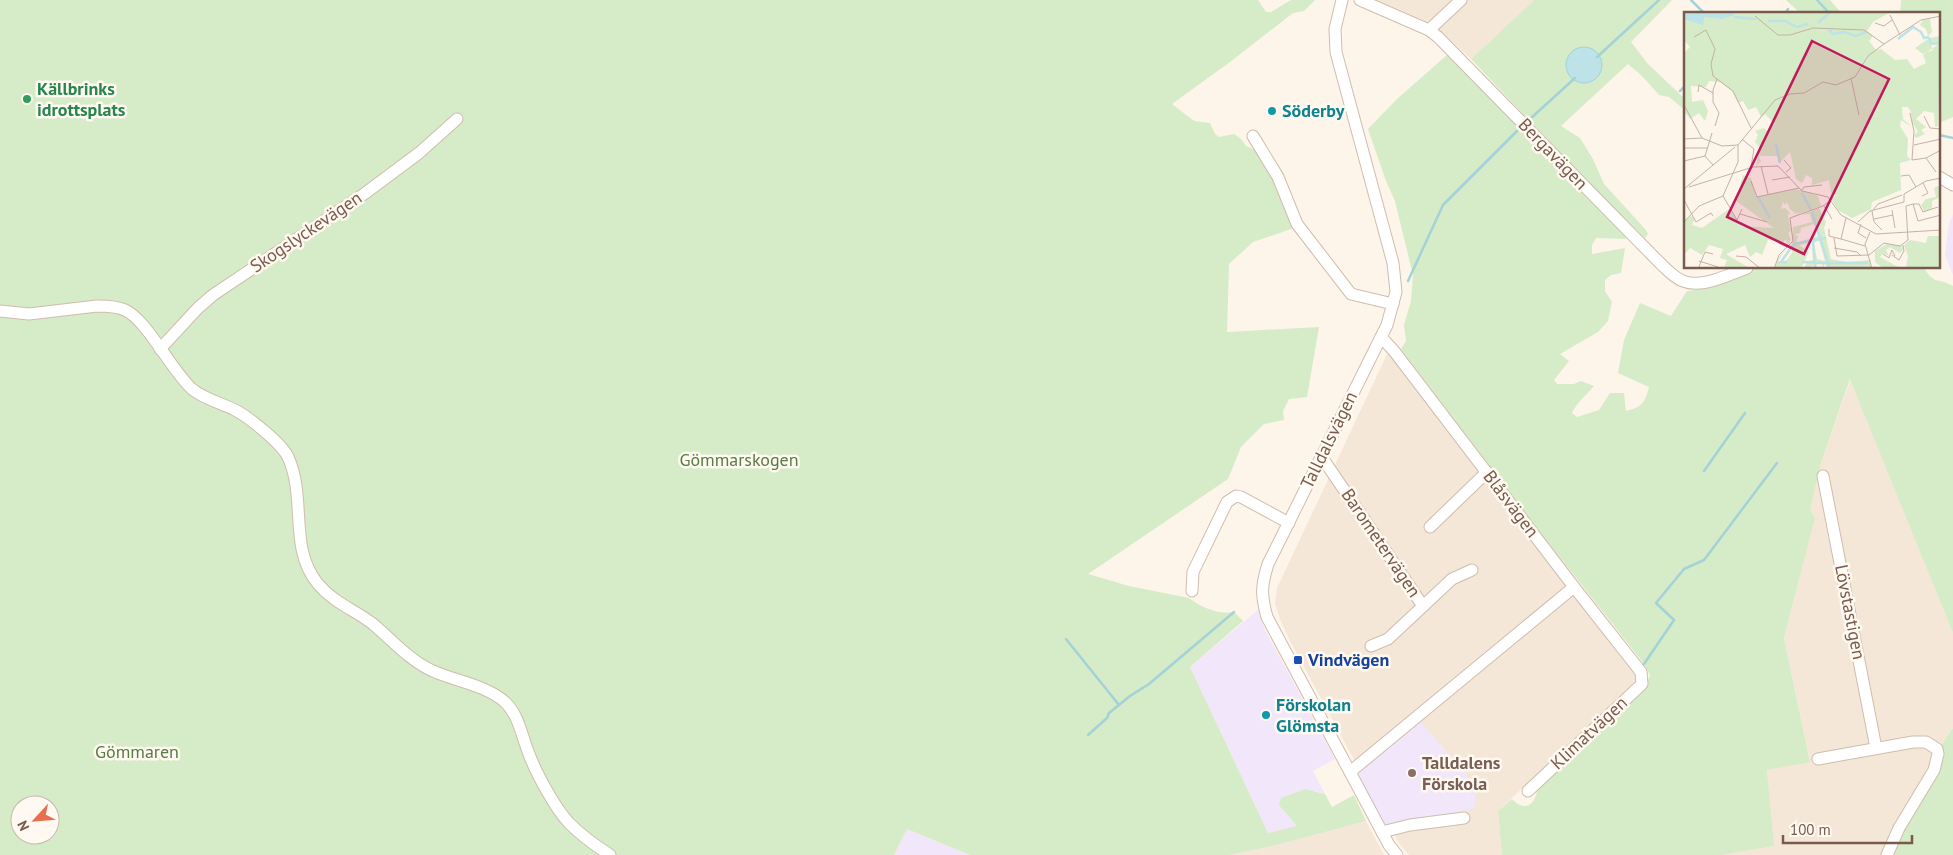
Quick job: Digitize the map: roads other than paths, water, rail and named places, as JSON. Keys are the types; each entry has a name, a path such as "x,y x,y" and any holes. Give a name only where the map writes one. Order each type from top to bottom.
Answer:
{"street":[{"name":"Talldalsvägen","path":"1342,0 1335,29 1336,52 1393,263 1396,292 1387,325 1268,564 1262,594 1264,607 1275,633 1389,845 1397,855"},
{"name":"Bergavägen","path":"1360,0 1429,30 1450,48 1674,276 1688,283 1699,284 1744,269"},
{"path":"1429,30 1461,0"},
{"name":"Skogslyckevägen","path":"160,350 198,308 213,295 364,194 425,149 457,119"},
{"path":"1253,136 1278,177 1297,224 1351,294 1393,304"},
{"path":"1940,178 1953,185"},
{"path":"0,311 29,314 97,306 118,308 134,316 191,388 205,397 236,410 273,439 287,455 294,474 303,552 310,572 320,586 340,604 372,624 423,666 490,692 504,701 516,720 534,766 560,810 581,834 610,855"},
{"name":"Blåsvägen","path":"1381,337 1394,351 1641,672"},
{"name":"Barometervägen","path":"1321,456 1423,606"},
{"path":"1430,527 1487,472"},
{"name":"Lövstastigen","path":"1823,476 1876,748"},
{"path":"1192,591 1193,572 1227,502 1231,498 1241,497 1289,522"},
{"name":"Barometervägen","path":"1371,646 1388,639 1452,579 1472,570"},
{"path":"1350,772 1574,587"},
{"name":"Klimatvägen","path":"1528,791 1642,684 1641,672"},
{"path":"1818,759 1876,748 1923,742 1934,746 1938,750 1934,770 1899,828 1887,855"},
{"path":"1382,832 1410,825 1464,818"}],"water":[{"path":"1584,47 1596,53 1602,65 1596,77 1584,83 1572,77 1566,65 1572,53"}],"waterway":[{"path":"1597,57 1659,0"},
{"path":"1691,0 1703,12"},
{"path":"1817,0 1828,12"},
{"path":"1530,119 1575,78"},
{"path":"1680,91 1684,87"},
{"path":"1408,281 1443,205 1522,126"},
{"path":"1940,135 1953,138"},
{"path":"1704,471 1745,413"},
{"path":"1644,664 1674,620 1656,603 1684,569 1704,560 1777,463"},
{"path":"1088,735 1107,718 1109,713 1149,684 1234,612"},
{"path":"1066,639 1119,705"}],"place":[{"name":"Källbrinks idrottsplats","path":"27,99"},
{"name":"Söderby","path":"1272,111"},
{"name":"Vindvägen","path":"1298,660"},
{"name":"Förskolan Glömsta","path":"1266,715"},
{"name":"Talldalens Förskola","path":"1412,773"}],"park label":[{"name":"Gömmarskogen","path":"739,460"},
{"name":"Gömmaren","path":"137,752"}]}
